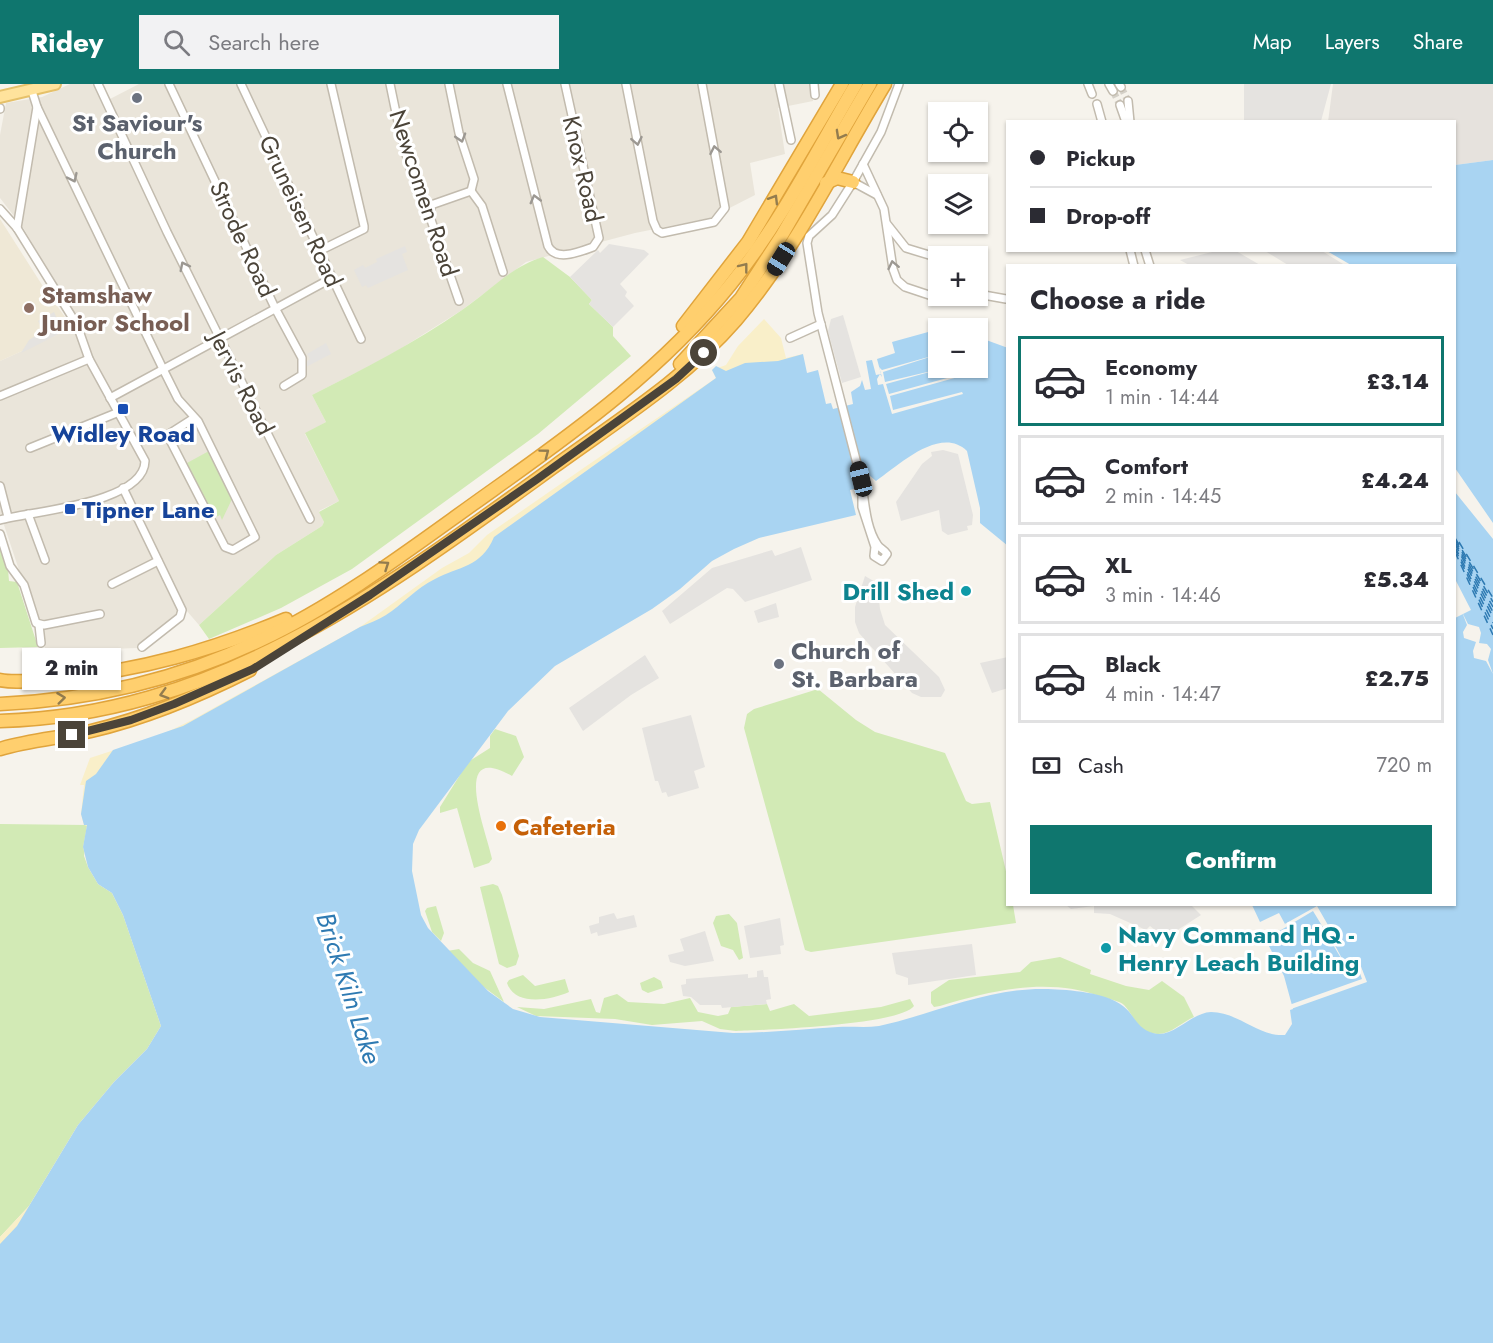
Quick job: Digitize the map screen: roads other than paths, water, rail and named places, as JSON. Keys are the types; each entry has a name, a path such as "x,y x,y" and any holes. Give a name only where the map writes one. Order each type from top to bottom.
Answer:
{"highway":[{"path":"632,386 696,312 742,251 842,84"},
{"path":"1,703 95,694 160,678 224,657 337,598 529,464 632,386 676,346 749,260 856,84"},
{"path":"646,399 741,298 793,217 870,84"},
{"path":"0,749 92,731 174,704 253,669 370,595 676,379 735,321 768,279 885,84"},
{"path":"826,183 841,178 853,182"},
{"path":"0,680 87,675 154,664 237,639 337,598"},
{"path":"2,721 66,716 168,693 218,676 313,629"}],"main road":[{"path":"0,97 55,84"}],"street":[{"name":"Jervis Road","path":"98,84 219,338 310,519"},
{"name":"Strode Road","path":"169,84 275,308 302,358 303,368"},
{"name":"Gruneisen Road","path":"241,84 361,339"},
{"path":"319,251 364,229 331,84"},
{"name":"Newcomen Road","path":"390,84 405,152 422,198 431,205 430,220 459,301"},
{"path":"449,84 459,133 474,179 471,191"},
{"name":"Knox Road","path":"507,84 548,246 553,254 558,255 591,248 597,244 598,238 565,84"},
{"path":"626,84 657,230 663,233 714,222 725,208 702,84"},
{"path":"779,84 790,140"},
{"path":"814,84 815,95"},
{"path":"862,487 861,506 875,559 883,561 887,554 874,537 841,399 821,324 808,252 808,238 832,215 853,182 881,132 899,84"},
{"path":"1088,84 1092,94"},
{"path":"32,91 162,369 178,399 194,418 255,537 233,550 225,547 170,440 171,430 194,418"},
{"path":"1128,101 1128,120"},
{"path":"1097,104 1101,120"},
{"path":"1120,105 1127,120"},
{"path":"17,228 38,107"},
{"path":"863,164 879,196 886,221 892,269 900,283 928,294"},
{"path":"853,182 879,196"},
{"path":"431,205 471,191"},
{"path":"471,191 482,206 503,272"},
{"path":"0,208 17,228 77,325 89,359 142,451 145,468 133,482 123,488 72,507 4,519 0,487"},
{"path":"886,221 906,248 928,255"},
{"path":"110,398 332,278"},
{"path":"988,295 1006,299"},
{"path":"790,338 821,324"},
{"path":"0,396 89,359"},
{"path":"303,368 308,378"},
{"path":"284,386 300,377 303,368"},
{"path":"30,448 119,412"},
{"path":"123,488 182,614 189,619"},
{"path":"28,514 45,560"},
{"path":"0,534 10,566 24,585 39,625 41,643"},
{"path":"874,552 882,549"},
{"path":"114,573 115,582 158,561"},
{"path":"39,625 91,613 100,614"},
{"path":"142,647 182,614"}],"water":[{"path":"1493,160 1493,523 1456,469 1456,264 1349,264 1329,252 1456,252 1456,165"},
{"name":"Brick Kiln Lake","path":"928,332 928,378 988,378 988,341 1006,347 1006,544 980,523 980,508 967,451 956,444 944,443 932,445 907,458 876,481 869,475 854,480 854,489 850,490 856,515 759,538 712,561 680,589 652,609 555,666 508,711 419,830 413,844 412,871 421,915 428,928 488,991 513,1009 540,1017 733,1033 874,1027 1005,992 1048,989 1087,993 1116,1001 1127,1009 1139,1025 1153,1033 1168,1032 1203,1013 1211,1012 1230,1016 1275,1035 1285,1035 1292,1024 1290,1010 1293,1009 1284,976 1266,940 1285,924 1279,913 1260,922 1252,906 1456,906 1456,618 1471,610 1456,581 1456,493 1493,539 1493,1343 0,1343 0,1244 17,1226 78,1125 114,1082 147,1049 161,1026 123,915 112,893 98,884 88,867 83,847 87,825 84,825 81,814 86,781 96,774 113,750 183,726 360,627 383,617 428,583 469,565 483,555 494,537 716,378 712,370 716,366 726,371 745,363 778,361 803,354 807,373 818,370 826,404 831,403 833,409 853,404 851,392 860,386 862,380 865,390 871,389 866,361 872,360 876,375 881,374 877,359 895,353 892,342"}],"tunnel":[{"path":"1121,87 1128,101"},
{"path":"1113,91 1120,105"}],"place":[{"name":"St Saviour's Church","path":"137,98"},
{"name":"Stamshaw Junior School","path":"29,308"},
{"name":"Widley Road","path":"123,409"},
{"name":"Tipner Lane","path":"70,509"},
{"name":"Drill Shed","path":"966,591"},
{"name":"Church of St. Barbara","path":"779,664"},
{"name":"Cafeteria","path":"501,826"},
{"name":"Navy Command HQ - Henry Leach Building","path":"1106,948"}]}
